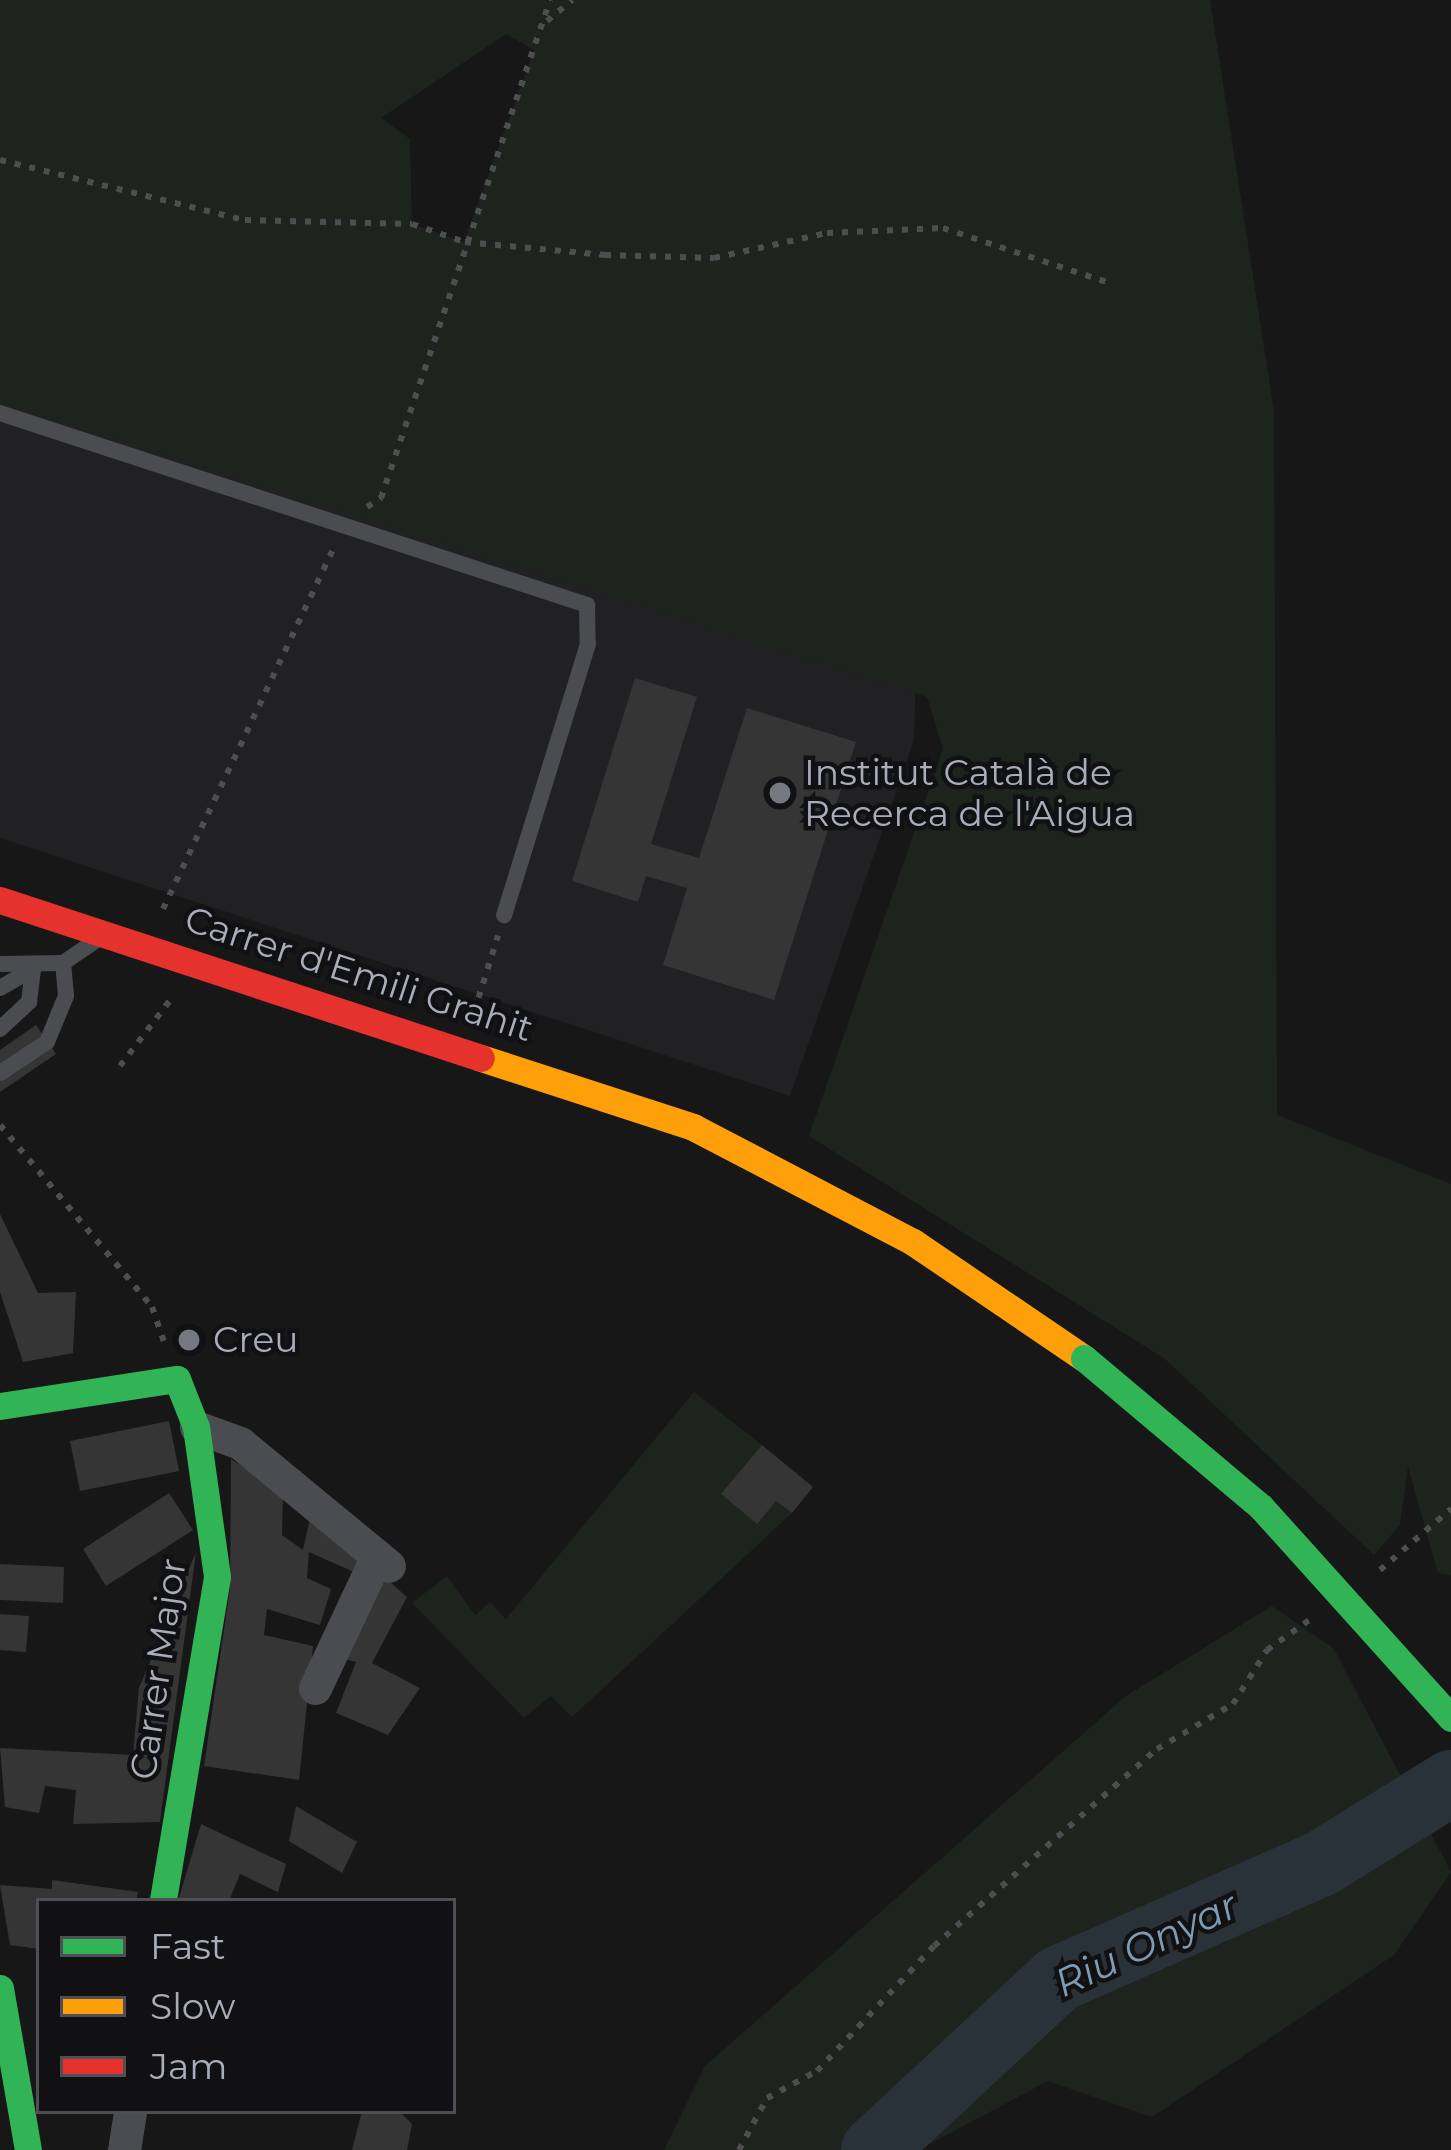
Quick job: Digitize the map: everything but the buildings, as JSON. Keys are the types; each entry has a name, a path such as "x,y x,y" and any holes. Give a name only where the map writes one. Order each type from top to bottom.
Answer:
{"main road":[{"name":"Carrer d'Emili Grahit","path":"0,900 151,945 693,1127 913,1242 1084,1358 1262,1508 1366,1610 1451,1718"},
{"path":"0,1406 176,1379"},
{"name":"Carrer Major","path":"164,1898 217,1577 196,1427 176,1379"},
{"path":"0,1988 28,2150"}],"street":[{"path":"196,1427 240,1443 383,1561 315,1688"},
{"path":"124,2150 130,2114"}],"lane":[{"path":"0,413 556,589 592,616 504,915"},
{"path":"0,988 33,969 63,963 106,933"},
{"path":"0,1073 47,1042 66,996 63,963"},
{"path":"0,964 33,969"},
{"path":"0,1029 29,1002 33,969"}],"path":[{"path":"120,1066 172,998 141,968 295,651 344,521 381,498 550,0"},
{"path":"544,23 572,0"},
{"path":"0,160 195,211 275,224 412,224 465,242 714,258 827,233 943,228 1108,283"},
{"path":"474,1012 504,915"},
{"path":"0,1125 152,1307 176,1379"},
{"path":"1366,1580 1451,1509"},
{"path":"739,2150 767,2098 817,2071 1095,1800 1233,1704 1267,1650 1333,1604"}],"shaded area":[{"path":"0,0 1210,0 1274,411 1277,1115 1451,1184 1451,1575 1438,1573 1408,1467 1400,1525 1374,1555 1165,1359 809,1136 943,749 927,697 0,403","holes":["506,34 534,50 464,242 412,224 410,139 381,118"]},
{"path":"0,337 916,668 914,740 790,1096 0,838"},
{"path":"694,1392 762,1445 722,1495 757,1523 776,1501 792,1513 572,1717 551,1696 524,1718 412,1603 447,1576 475,1615 490,1602 506,1619"},
{"path":"1272,1606 1334,1649 1451,1872 1394,1955 1152,2117 1048,2081 918,2150 664,2150 704,2067 1126,1696"}],"waterway":[{"name":"Riu Onyar","path":"874,2150 1058,1979 1322,1863 1451,1783"}],"traffic: fast":[{"path":"1084,1358 1261,1507 1451,1718"},
{"path":"0,1406 177,1379 196,1427 217,1577 164,1898"},
{"path":"0,1988 28,2150"}],"traffic: slow":[{"path":"481,1058 693,1127 913,1242 1084,1358"}],"traffic: jam":[{"path":"0,900 481,1058"}],"place":[{"name":"Institut Català de Recerca de l'Aigua","path":"780,793"},
{"name":"Creu","path":"189,1340"}]}
